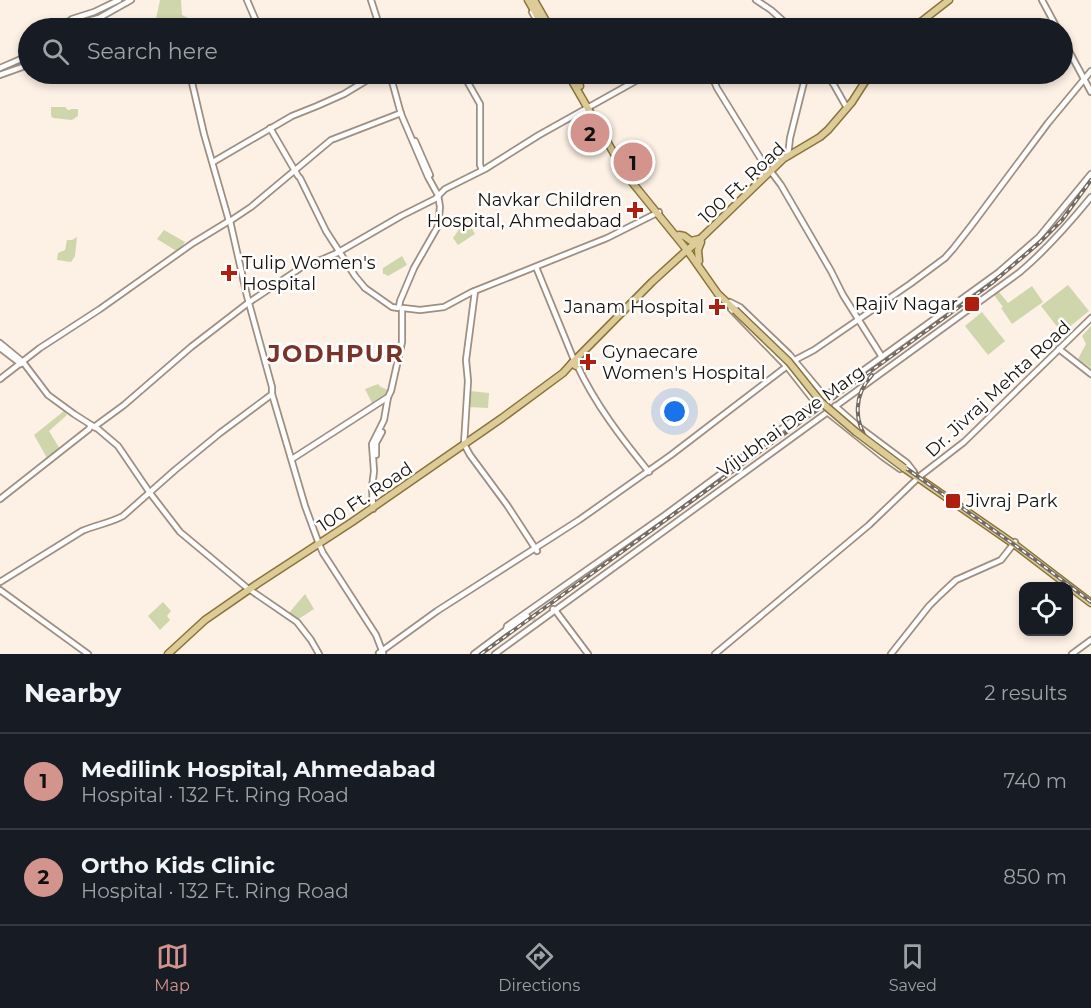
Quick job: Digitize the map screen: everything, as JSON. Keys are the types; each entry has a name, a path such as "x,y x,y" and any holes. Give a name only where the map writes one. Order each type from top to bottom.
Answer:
{"main road":[{"path":"526,0 536,18"},
{"path":"536,0 546,18"},
{"path":"926,18 949,0"},
{"path":"574,84 630,174 698,262 718,294 791,360 823,400 905,467 1014,543 1091,601"},
{"path":"578,84 588,105"},
{"name":"100 Ft. Road","path":"170,654 205,623 250,590 374,509 565,376 575,363 679,259 770,171 828,130 863,84"},
{"path":"678,237 684,236 691,242 701,240 698,262"},
{"path":"678,237 681,250 679,259 698,262"}],"street":[{"path":"75,18 119,0"},
{"path":"99,18 131,0"},
{"path":"246,0 254,18"},
{"path":"370,0 376,18"},
{"path":"756,0 780,18"},
{"path":"761,0 782,18"},
{"path":"1042,0 1052,18"},
{"path":"1073,58 1091,92"},
{"path":"0,60 1,71"},
{"path":"1,71 18,62"},
{"path":"1,71 18,67"},
{"path":"248,302 306,516 319,545 376,635 381,653 456,601 581,522 797,360 945,258 1091,71"},
{"path":"193,84 271,395 291,459"},
{"path":"214,161 292,116 344,94 360,84"},
{"path":"374,509 375,446 384,427 402,342 401,308 416,269 440,227 443,207 402,112 394,84"},
{"path":"469,84 480,104 482,170"},
{"path":"0,499 89,429 124,405 191,347 248,302 295,270 337,252 400,214 431,199 459,180 482,170 588,105 628,84"},
{"path":"717,84 816,244 843,295 882,357"},
{"path":"787,157 804,84"},
{"path":"834,84 848,106"},
{"path":"0,380 195,243 251,207 331,140 402,112"},
{"path":"270,128 311,198 337,252 365,288 392,307 420,310 444,307 475,291 607,238 658,213"},
{"path":"506,630 507,626 665,515 804,414 815,402 882,357 1011,261 1038,237 1091,174"},
{"name":"Vijubhai Dave Marg","path":"495,654 1020,272 1053,241 1091,196"},
{"path":"536,267 575,363 603,411 649,472"},
{"path":"475,291 466,360 468,381 465,445 536,550"},
{"path":"729,303 740,307 797,360 825,397"},
{"path":"729,303 734,314 788,368 815,402"},
{"name":"Dr. Jivraj Mehta Road","path":"716,654 853,540 918,476 964,442 1091,319"},
{"path":"0,343 23,364 48,395 118,442 166,516 182,533 250,590 297,622 319,654"},
{"path":"0,348 23,364"},
{"path":"1059,349 1091,374"},
{"path":"0,582 82,531 123,516 219,433 271,395"},
{"path":"291,459 390,396"},
{"path":"835,406 907,463 918,476"},
{"path":"827,412 883,457 902,470 918,476"},
{"path":"891,654 929,606 956,580 1001,560 1014,543"},
{"path":"0,592 86,654"},
{"path":"535,620 551,609 555,610 588,654"},
{"path":"474,654 528,616"},
{"path":"1072,654 1091,640"}],"green space":[{"path":"160,0 181,0 182,15 188,18 156,18"},
{"path":"51,107 78,109 78,116 72,120 53,118"},
{"path":"463,224 470,225 475,234 458,245 453,238"},
{"path":"164,230 185,242 178,252 157,239"},
{"path":"77,237 75,256 71,262 57,260 58,253 65,250 67,240"},
{"path":"402,256 407,265 388,276 383,274 383,268"},
{"path":"1068,285 1089,311 1062,333 1041,306"},
{"path":"1032,286 1043,302 1012,324 994,295 999,292 1008,303"},
{"path":"982,312 1005,341 988,355 965,326"},
{"path":"1091,326 1091,368 1078,359 1086,344 1082,336"},
{"path":"378,384 388,390 372,403 365,389"},
{"path":"470,391 489,393 488,408 468,407"},
{"path":"64,411 67,415 49,431 60,449 47,458 34,435"},
{"path":"305,594 314,609 297,620 288,614"},
{"path":"163,602 171,611 167,616 170,620 160,630 148,616"}],"tunnel":[{"path":"527,616 535,620"}],"railway":[{"path":"481,654 992,283 1062,220 1091,180"},
{"path":"872,375 862,391 858,408 860,425 869,442 1091,602"}],"place":[{"name":"Ortho Kids Clinic","path":"590,133"},
{"name":"Medilink Hospital, Ahmedabad","path":"633,162"},
{"name":"Navkar Children Hospital, Ahmedabad","path":"635,210"},
{"name":"Tulip Women's Hospital","path":"229,273"},
{"name":"Rajiv Nagar","path":"972,304"},
{"name":"Janam Hospital","path":"717,307"},
{"name":"Gynaecare Women's Hospital","path":"588,362"},
{"name":"Jivraj Park","path":"953,501"}],"district":[{"name":"JODHPUR","path":"336,354"}]}
